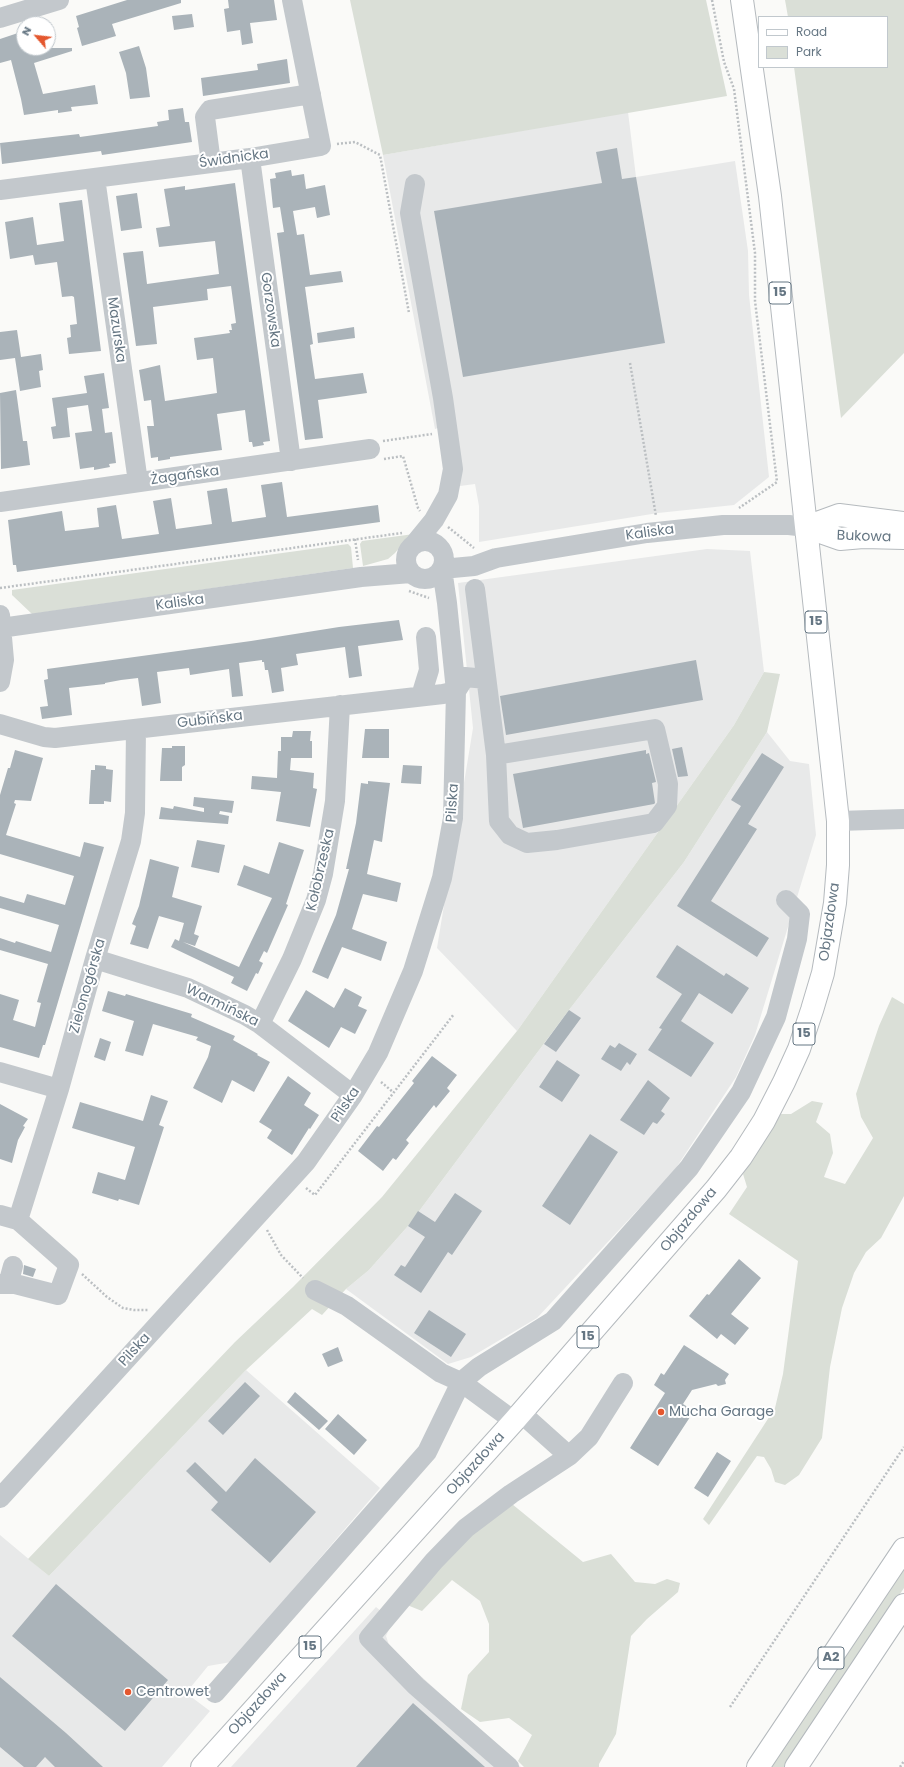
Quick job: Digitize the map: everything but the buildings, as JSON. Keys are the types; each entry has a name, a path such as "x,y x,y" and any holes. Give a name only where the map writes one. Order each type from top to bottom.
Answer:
{"main road":[{"name":"15","path":"742,0 770,196 806,527"},
{"name":"Bukowa","path":"806,527 838,515 904,523"},
{"name":"Bukowa","path":"806,527 840,539 863,537 904,538"},
{"name":"Objazdowa","path":"202,1767 518,1417 716,1190 741,1157 764,1121 784,1082 799,1048 822,973 835,903 838,865 838,821 806,527"},
{"name":"A2","path":"758,1767 904,1549"},
{"name":"A2","path":"796,1767 904,1605"}],"street":[{"path":"0,18 59,0"},
{"path":"292,0 321,146"},
{"path":"211,163 205,117 210,110 311,94"},
{"name":"Świdnicka","path":"0,190 250,158 321,146"},
{"name":"Gorzowska","path":"250,158 291,461"},
{"name":"Mazurska","path":"95,178 138,482"},
{"name":"Kaliska","path":"361,578 392,563 434,520 448,495 453,470 410,213 415,184"},
{"name":"Żagańska","path":"0,502 291,461 375,454"},
{"name":"Pilska","path":"434,520 441,555 440,601"},
{"name":"Kaliska","path":"441,555 474,566 496,558 647,533 703,526 754,524 806,527"},
{"path":"428,540 441,555 433,577 411,581 405,562 411,542 428,540"},
{"name":"Kaliska","path":"1,623 361,578 411,581"},
{"name":"Pilska","path":"0,1498 306,1162 353,1095 378,1053 413,972 442,878 453,818 456,691 440,601 435,586 411,581"},
{"path":"475,588 496,755 498,821 510,834 527,843 557,840 654,823 667,806 668,784 655,729 496,755"},
{"path":"0,682 4,660 1,623"},
{"path":"421,696 429,670 426,637"},
{"path":"456,691 466,677 486,679"},
{"name":"Gubińska","path":"0,724 44,737 55,738 456,691"},
{"name":"Kołobrzeska","path":"260,1024 273,1000 306,926 318,894 335,801 340,705"},
{"name":"Zielonogórska","path":"9,1217 59,1089 95,959 131,841 135,812 136,729"},
{"path":"838,821 904,819"},
{"path":"215,1693 427,1452 461,1382 479,1367 553,1321 689,1168 741,1092 776,1017 797,939 800,914 786,900"},
{"name":"Warmińska","path":"95,959 188,988 260,1024 353,1095"},
{"path":"0,1072 59,1089"},
{"path":"7,1278 15,1284 58,1295 69,1265 9,1217"},
{"path":"315,1290 347,1306 440,1373 461,1382 518,1417 569,1456"},
{"path":"509,1767 416,1686 369,1638 434,1561 466,1528 511,1494 569,1456 589,1437 623,1383"}],"path":[{"path":"712,0 724,62 734,90 755,253 755,301 777,482 734,511"},
{"path":"321,146 355,142 380,155 410,318"},
{"path":"630,363 656,519"},
{"path":"432,434 369,443 375,454 403,456 418,508 425,516 446,526 475,549"},
{"path":"355,539 361,578"},
{"path":"0,588 355,539 411,542"},
{"path":"411,581 423,595 440,601"},
{"path":"297,1172 304,1179 306,1189 315,1195 454,1014"},
{"path":"256,1217 266,1226 281,1255 315,1290"},
{"path":"69,1265 123,1308 134,1310 151,1309"},
{"path":"730,1707 904,1447"},
{"path":"900,1767 904,1761"}],"shaded area":[{"path":"628,112 636,177 735,161 748,251 749,295 769,477 734,505 658,513 479,542 479,506 475,484 460,486 450,424 435,429 383,155"},
{"path":"707,549 750,551 764,672 734,725 517,1031 437,948 473,728 458,583"},
{"path":"767,732 790,761 809,764 816,835 755,1035 736,1077 674,1171 537,1318 471,1357 448,1364 346,1289 369,1270 408,1226 569,1010 684,862"},
{"path":"246,1370 380,1488 231,1662 208,1666 186,1693 210,1711 162,1767 0,1767 0,1535 49,1576"},
{"path":"376,1607 393,1621 386,1636 390,1648 521,1767 231,1767"}],"green space":[{"path":"350,0 706,0 727,96 383,155"},
{"path":"785,0 904,0 904,353 841,418 794,68 888,68 888,16 788,16"},
{"path":"414,534 388,559 363,566 360,544 362,541"},
{"path":"348,544 351,547 353,568 32,614 12,595 12,590"},
{"path":"764,672 780,674 767,732 684,862 569,1010 408,1226 369,1270 346,1289 322,1315 312,1309 246,1370 49,1576 28,1559 235,1342 293,1287 382,1197 517,1031 734,725"},
{"path":"892,997 904,1004 904,1196 881,1238 866,1252 854,1273 842,1308 830,1367 822,1438 799,1475 785,1485 775,1482 771,1469 764,1457 757,1456 709,1525 703,1519 775,1408 783,1374 798,1261 729,1214 747,1187 743,1174 781,1114 791,1114 812,1101 823,1103 816,1122 830,1134 833,1153 824,1177 845,1184 873,1138 861,1117 856,1094 879,1026"},
{"path":"512,1504 583,1562 611,1554 635,1582 655,1584 667,1579 680,1583 678,1592 647,1619 631,1636 616,1734 599,1764 599,1767 524,1767 518,1761 532,1735 509,1718 480,1722 461,1709 468,1675 489,1652 489,1624 480,1601 452,1580 422,1611 407,1605 442,1564 482,1525"},
{"path":"904,1566 904,1588 784,1767 770,1767"}],"place":[{"name":"Mucha Garage","path":"661,1412"},
{"name":"Centrowet","path":"128,1692"}]}
